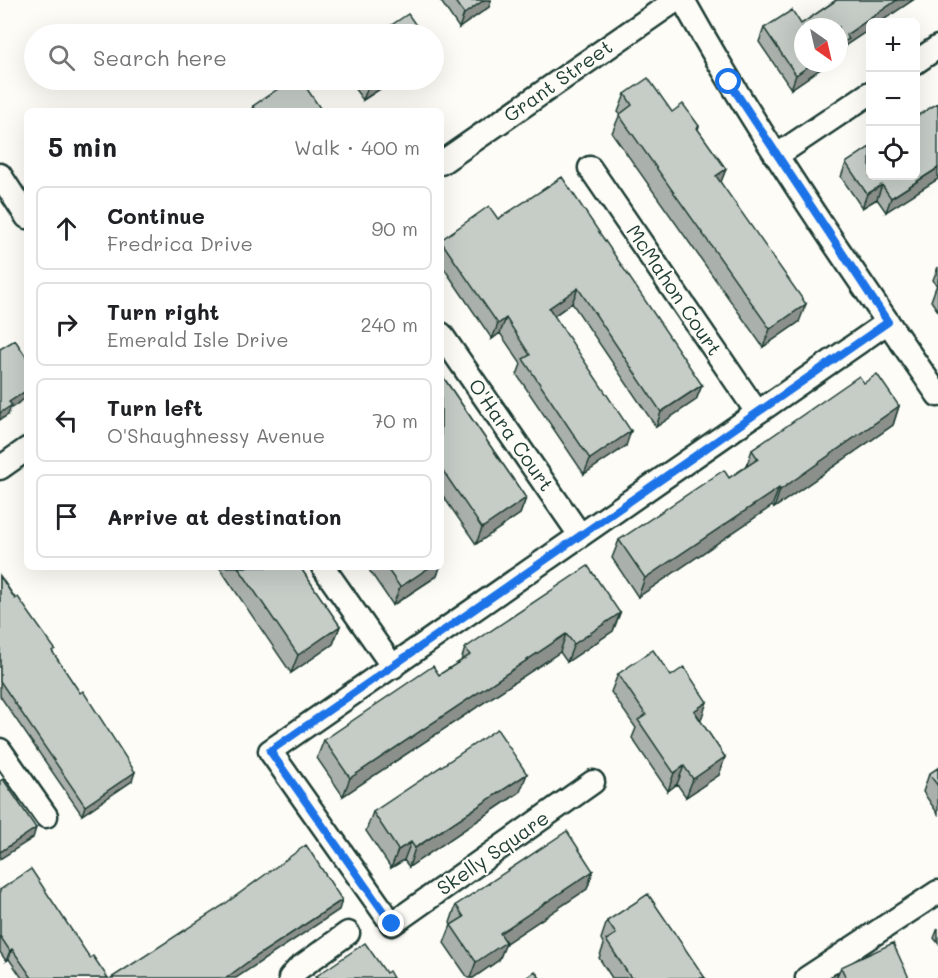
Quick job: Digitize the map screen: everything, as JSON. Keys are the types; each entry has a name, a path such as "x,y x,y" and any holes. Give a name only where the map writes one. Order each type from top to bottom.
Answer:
{"street":[{"name":"Grant Street","path":"444,161 676,0"},
{"path":"683,0 729,82 776,156 938,394"},
{"path":"920,59 938,47"},
{"path":"776,156 866,96"},
{"name":"McMahon Court","path":"590,168 757,412"},
{"path":"0,176 24,212"},
{"path":"325,570 393,667 888,322"},
{"name":"O'Hara Court","path":"444,338 580,535"},
{"path":"0,468 24,451"},
{"name":"Skelly Square","path":"393,667 270,751 392,924 593,783"},
{"path":"0,750 46,816"},
{"path":"807,978 938,892"},
{"path":"291,978 298,969 348,933"}],"building":[{"path":"454,0 484,0 464,14"},
{"path":"837,0 897,0 871,18 866,18 866,21 848,34 848,18 810,18"},
{"path":"792,10 797,18 794,18 794,72 800,72 796,75 764,28"},
{"path":"408,14 415,24 393,24"},
{"path":"648,78 672,112 683,104 699,126 697,128 726,169 716,176 806,304 770,329 619,115 632,105 625,94"},
{"path":"276,90 308,90 320,108 255,108 253,106"},
{"path":"938,103 938,168 920,179 920,126 920,114"},
{"path":"866,150 866,180 919,180 891,198 882,185 867,194 846,163"},
{"path":"562,177 702,385 661,412 578,288 549,308 631,431 590,459 523,359 530,355 506,318 498,324 444,245 444,238 489,206 498,219"},
{"path":"15,340 24,354 24,392 9,402 12,405 0,413 0,349"},
{"path":"877,374 899,406 780,490 779,488 645,578 619,540 724,470 729,478 758,459 752,450 859,376 864,383"},
{"path":"444,378 526,498 482,528 444,472"},
{"path":"588,566 620,613 574,644 566,634 350,778 324,740 433,666 439,675 470,655 465,648"},
{"path":"240,570 302,570 340,626 298,655"},
{"path":"388,570 426,570 400,587"},
{"path":"0,576 15,599 18,597 55,649 52,651 80,693 83,691 135,772 85,806 0,681"},
{"path":"653,650 671,676 684,667 707,702 694,711 725,757 693,779 684,766 674,773 638,720 646,715 618,674"},
{"path":"497,729 527,774 415,848 411,842 398,850 373,812"},
{"path":"938,768 938,786 929,774"},
{"path":"3,779 36,828 0,852 0,781"},
{"path":"567,831 593,871 500,933 506,942 476,962 451,925 464,917 456,905"},
{"path":"306,845 342,900 226,978 111,978 222,906"},
{"path":"31,869 90,958 93,956 108,978 32,978 12,949 10,951 0,936 0,890"},
{"path":"648,894 705,978 631,978 606,940 616,934 607,921"},
{"path":"365,943 386,973 389,971 393,978 315,977"},
{"path":"893,943 909,978 846,978 841,967"},
{"path":"535,971 540,978 526,978"}],"route":[{"path":"392,924 270,751 888,322 729,82"}]}
